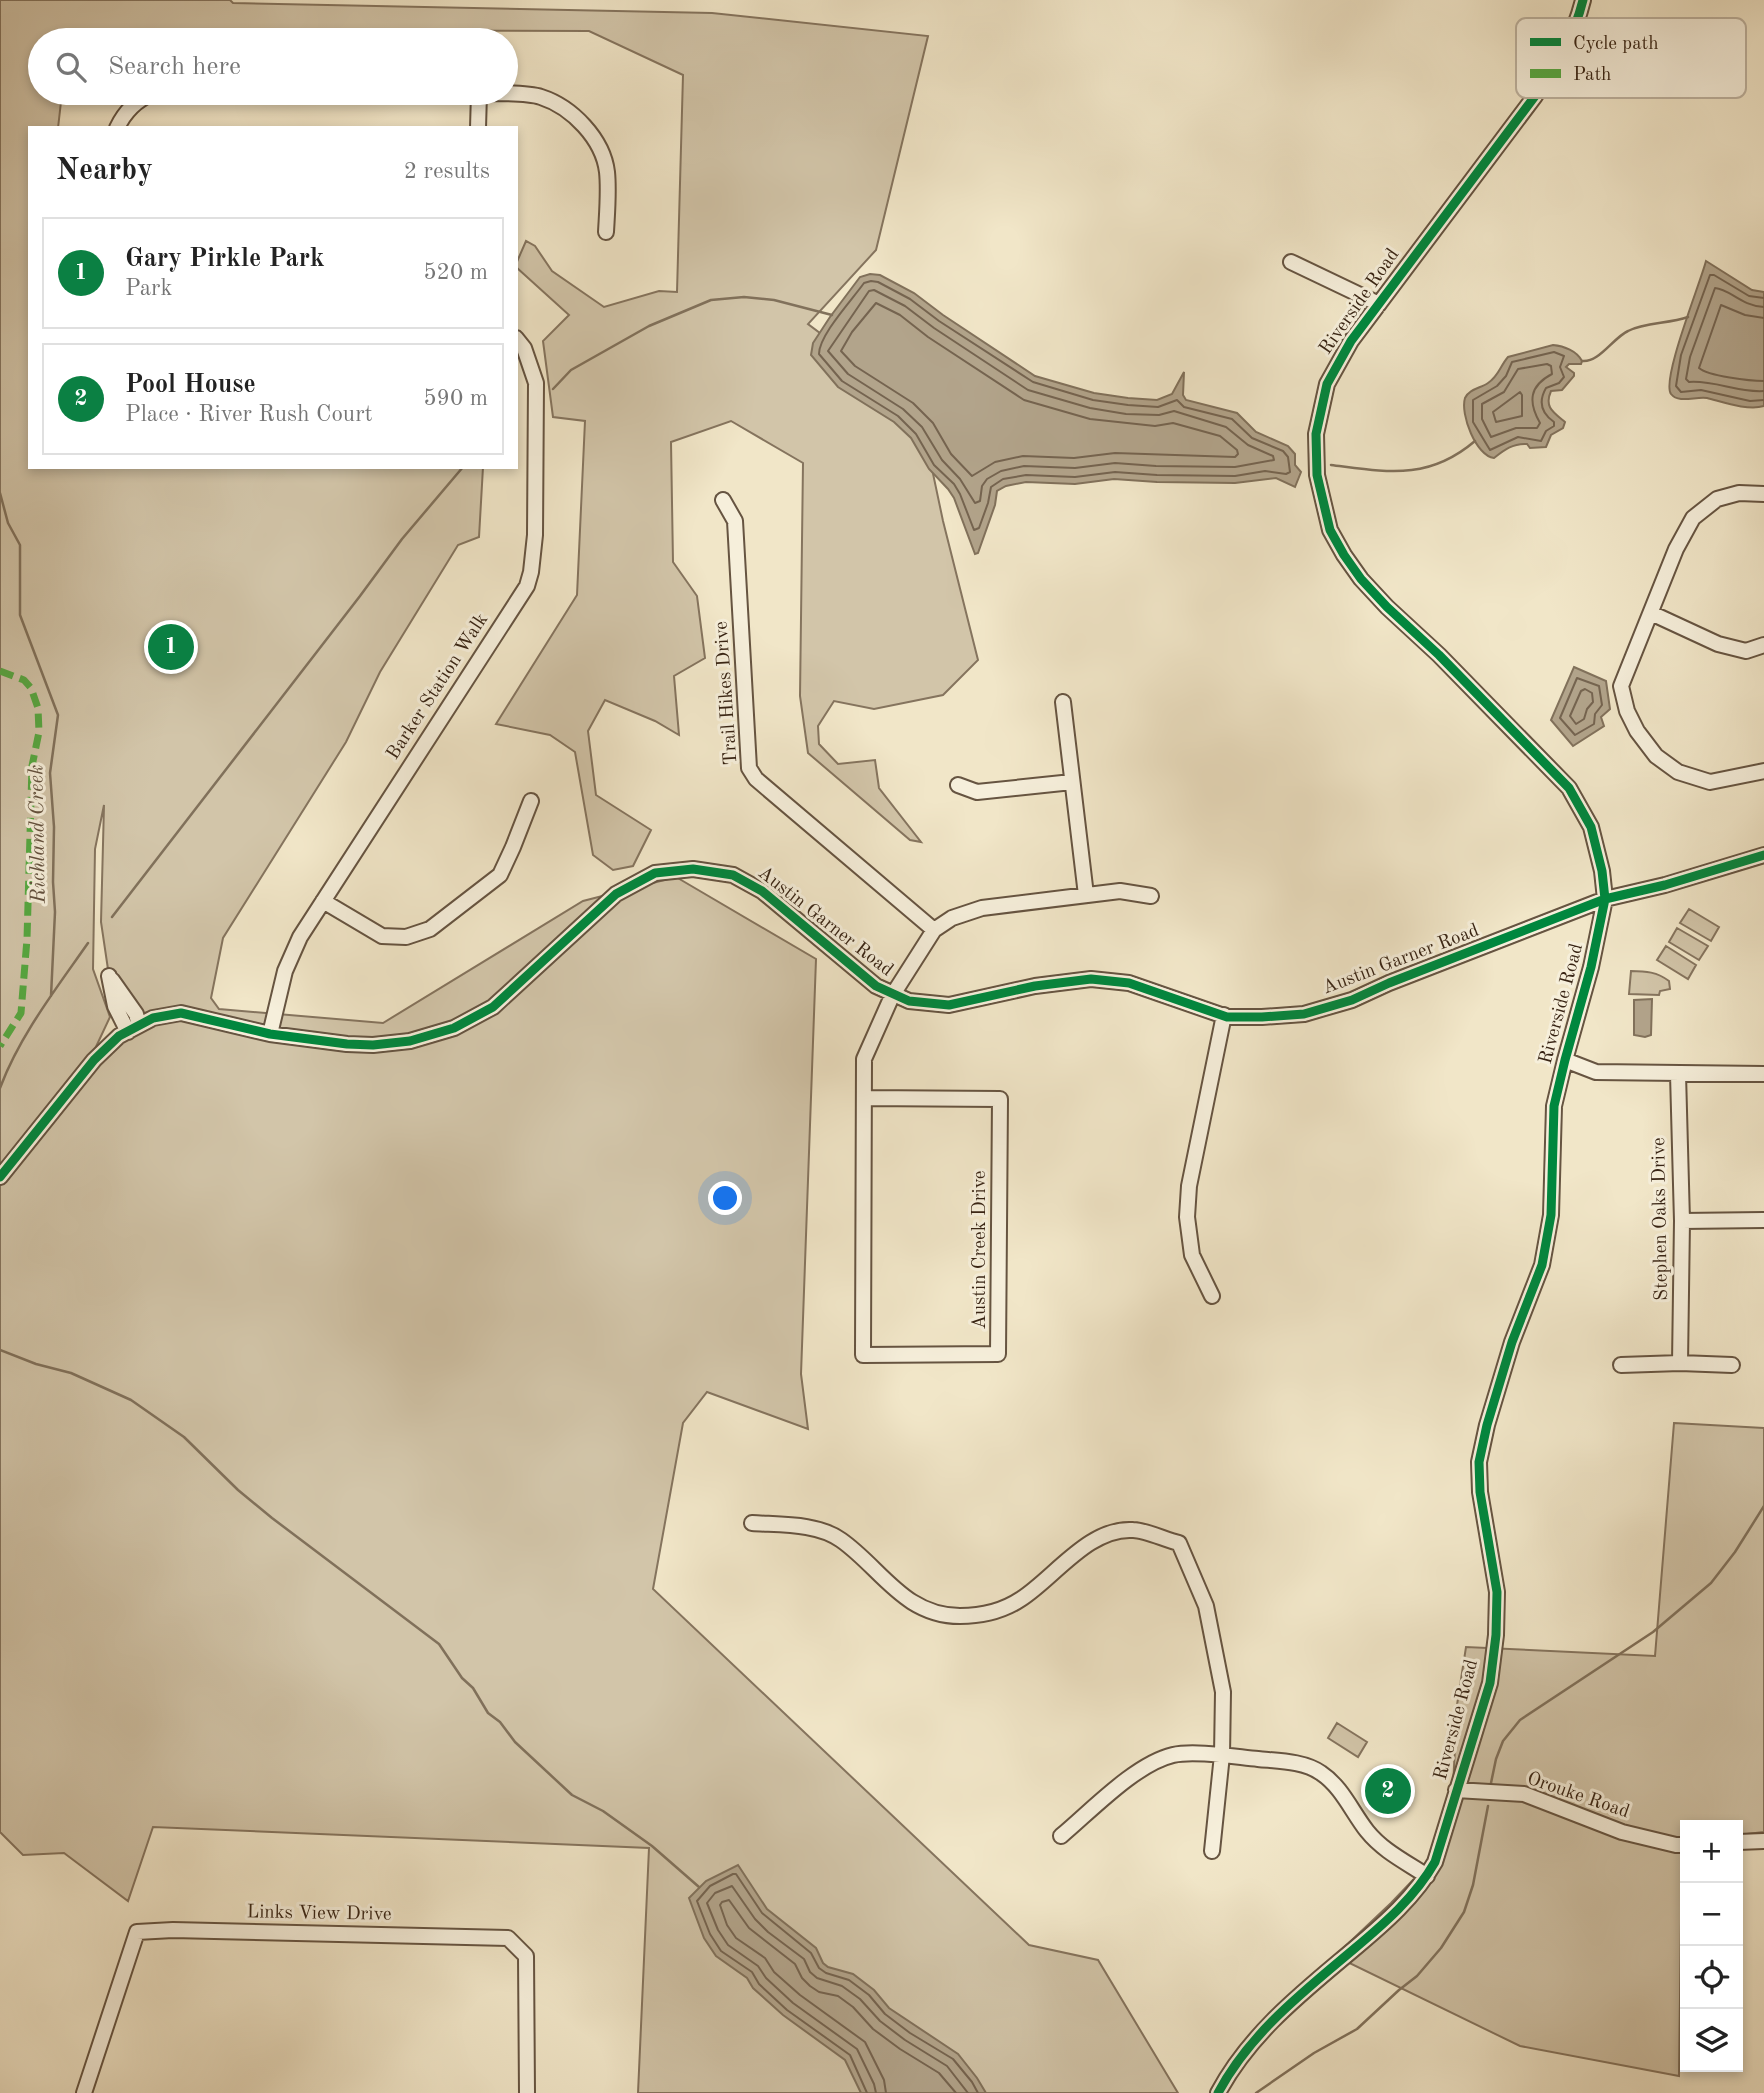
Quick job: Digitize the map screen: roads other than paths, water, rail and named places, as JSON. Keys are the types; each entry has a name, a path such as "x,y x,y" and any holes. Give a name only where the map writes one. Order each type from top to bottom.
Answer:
{"street":[{"name":"Riverside Road","path":"1579,18 1583,0"},
{"path":"518,95 539,96 560,105 580,121 600,149 607,170 606,232"},
{"name":"Riverside Road","path":"1218,2093 1232,2067 1259,2033 1299,1995 1392,1917 1427,1876 1435,1862 1490,1684 1496,1635 1497,1592 1480,1492 1479,1462 1512,1342 1542,1265 1551,1215 1554,1106 1591,967 1605,899 1602,871 1591,827 1569,788 1439,655 1387,607 1356,571 1330,530 1323,506 1315,455 1323,399 1337,364 1378,304 1533,98"},
{"path":"118,126 133,105"},
{"path":"478,126 479,105"},
{"path":"1291,262 1378,304"},
{"name":"Barker Station Walk","path":"270,1034 285,971 300,937 490,644 529,579 535,535 536,383 524,348 518,340"},
{"path":"1764,494 1739,493 1717,499 1693,518 1676,549 1621,686 1626,711 1637,732 1656,756 1678,772 1710,782 1764,771"},
{"name":"Trail Hikes Drive","path":"723,500 735,521 749,768 755,779 934,930"},
{"path":"1651,613 1718,644 1746,651 1764,645"},
{"path":"1063,702 1086,895"},
{"path":"958,785 976,792 1072,782"},
{"path":"323,901 382,936 406,937 430,929 500,875 531,801"},
{"name":"Austin Garner Road","path":"0,1177 94,1060 119,1036 153,1018 181,1013 270,1034 347,1044 373,1045 410,1041 454,1028 493,1007 616,894 655,873 681,869 733,875 762,891 876,986 892,996 909,1001 949,1005 1035,986 1091,979 1129,983 1224,1015 1262,1017 1304,1014 1352,1000 1605,899 1665,885 1764,855"},
{"path":"934,930 952,918 982,908 1120,891 1151,896"},
{"name":"Austin Creek Drive","path":"864,1098 1000,1099 998,1354 863,1354 864,1059 892,996 934,930"},
{"path":"1212,1296 1192,1255 1187,1217 1189,1186 1224,1015"},
{"path":"1565,1060 1596,1072 1764,1074"},
{"name":"Stephen Oaks Drive","path":"1678,1074 1682,1221 1681,1363"},
{"path":"1682,1221 1764,1220"},
{"path":"1622,1365 1732,1365"},
{"path":"752,1523 799,1527 840,1539 892,1588 923,1609 957,1616 991,1613 1020,1600 1070,1558 1103,1536 1133,1530 1179,1543 1206,1606 1223,1692 1222,1755 1212,1851"},
{"path":"1061,1836 1147,1765 1175,1754 1222,1755 1300,1764 1320,1772 1345,1797 1367,1831 1382,1847 1427,1876"},
{"name":"Orouke Road","path":"1456,1790 1524,1794 1622,1832 1680,1845"},
{"path":"1743,1842 1764,1840"},
{"name":"Links View Drive","path":"84,2093 137,1932 173,1930 508,1938 526,1956 527,2093"}],"water":[{"path":"1706,261 1752,290 1764,292 1764,406 1743,407 1707,398 1678,399 1671,394 1669,385 1676,352"},
{"path":"880,275 914,293 1035,376 1094,393 1157,400 1172,394 1184,372 1183,395 1186,400 1237,413 1256,432 1288,446 1295,454 1295,465 1301,472 1295,487 1276,478 1235,483 1114,479 1075,484 1026,482 1006,486 997,491 995,505 978,553 975,554 954,498 929,469 911,438 894,422 838,387 811,355 813,343 830,317 860,277"},
{"path":"1553,345 1570,350 1582,361 1581,364 1569,364 1566,367 1574,376 1562,390 1551,391 1549,397 1551,409 1565,422 1563,428 1551,435 1546,447 1517,445 1494,458 1487,456 1476,442 1467,423 1465,398 1492,380 1508,357"},
{"path":"1574,667 1606,681 1610,709 1601,717 1604,726 1573,746 1551,720"},
{"path":"1652,999 1651,1035 1634,1035 1634,1000"},
{"path":"738,1865 767,1909 816,1948 823,1963 853,1974 874,1990 889,2008 958,2054 986,2093 861,2093 845,2060 783,2015 753,1988 747,1978 716,1956 704,1938 689,1898 706,1881"}],"waterway":[{"path":"553,389 571,370 649,326 711,300 744,297 774,300 832,315"},
{"path":"1582,361 1594,358 1622,334 1635,328 1688,317"},
{"path":"1331,465 1406,471 1441,463 1475,441"},
{"path":"112,917 402,539 461,469"},
{"name":"Richland Creek","path":"0,493 8,523 20,545 20,615 58,715 50,773 55,912 51,996"},
{"name":"Richland Creek","path":"0,1088 28,1031 88,943"},
{"path":"0,1350 36,1364 71,1373 131,1400 184,1437 238,1490 272,1518 439,1644 462,1678 473,1688 488,1713 572,1795 603,1811 652,1846 699,1887"},
{"path":"1491,1783 1503,1741 1520,1720 1653,1632 1711,1583 1735,1552 1764,1506"},
{"path":"1256,2093 1314,2053 1357,2029 1417,1976 1441,1948 1464,1912 1473,1885 1488,1806"}],"place":[{"name":"Gary Pirkle Park","path":"171,647"},
{"name":"Pool House","path":"1388,1791"}]}
